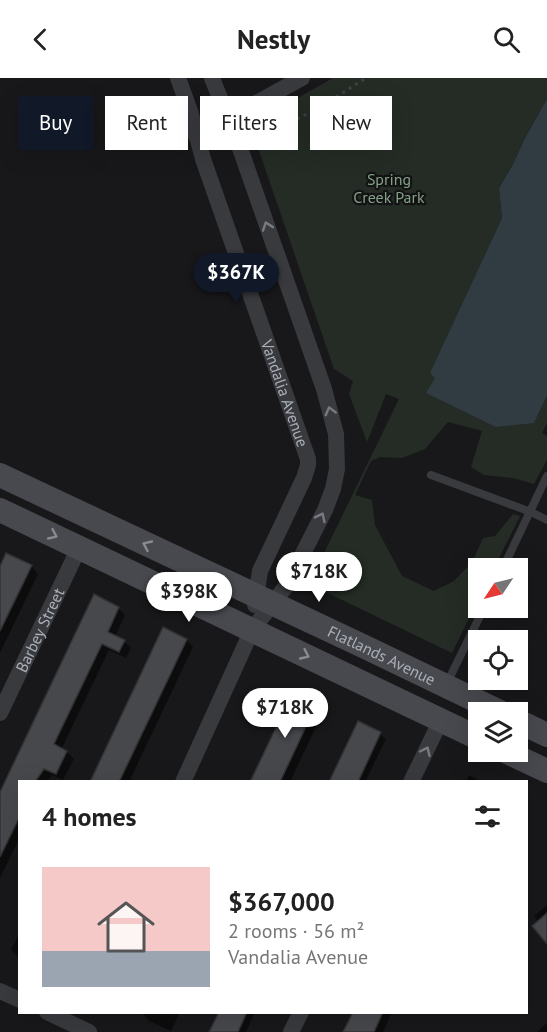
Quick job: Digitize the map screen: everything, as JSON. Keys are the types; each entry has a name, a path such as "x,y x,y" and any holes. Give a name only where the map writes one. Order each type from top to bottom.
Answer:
{"main road":[{"name":"Flatlands Avenue","path":"0,476 479,702"},
{"name":"Flatlands Avenue","path":"0,510 468,733"},
{"path":"528,726 547,735"},
{"path":"528,762 547,771"}],"street":[{"name":"Vandalia Avenue","path":"178,78 190,111 202,159 308,459 306,471 260,571 264,600 184,780"},
{"name":"Vandalia Avenue","path":"212,78 219,96"},
{"path":"270,96 302,78"},
{"path":"196,136 200,134"},
{"name":"Vandalia Avenue","path":"241,150 324,389 336,435 337,469 325,510 287,585 264,600"},
{"name":"Barbey Street","path":"0,713 79,548"},
{"path":"412,780 441,720"},
{"path":"0,991 18,999"},
{"path":"52,1014 89,1032"},
{"path":"291,1032 300,1014"}],"lane":[{"path":"431,475 547,520"},
{"path":"508,558 547,476"},
{"path":"446,686 479,618"}],"path":[{"path":"298,118 366,78"}],"green space":[{"name":"Spring Creek Park","path":"333,78 547,78 547,99 499,188 502,218 431,372 534,423 547,396 547,423 542,433 547,436 547,460 534,484 513,478 484,475 471,467 482,431 448,422 425,449 402,458 380,457 371,461 355,495 372,500 375,525 402,576 434,591 454,581 468,566 469,618 452,653 309,584 399,399 386,394 367,442 349,394 353,381 334,369 259,150 298,150 298,98"},
{"name":"Spring Creek Park","path":"513,514 520,516 499,558 474,558 483,538 495,536"}],"shaded area":[{"path":"547,99 547,396 534,423 496,427 426,393 435,378 430,373 502,218 499,188"}],"building":[{"path":"6,553 32,565 0,631 0,566"},
{"path":"94,594 119,607 108,632 125,640 119,652 102,644 54,744 67,751 56,774 44,769 36,780 18,780 18,820 0,857 0,792"},
{"path":"163,627 187,639 120,780 91,780"},
{"path":"294,690 318,701 281,780 251,780"},
{"path":"358,721 381,732 359,780 330,780"},
{"path":"547,913 547,944 532,926"},
{"path":"218,1014 246,1014 238,1032 209,1032"},
{"path":"352,1014 382,1014 374,1032 343,1032"}]}
